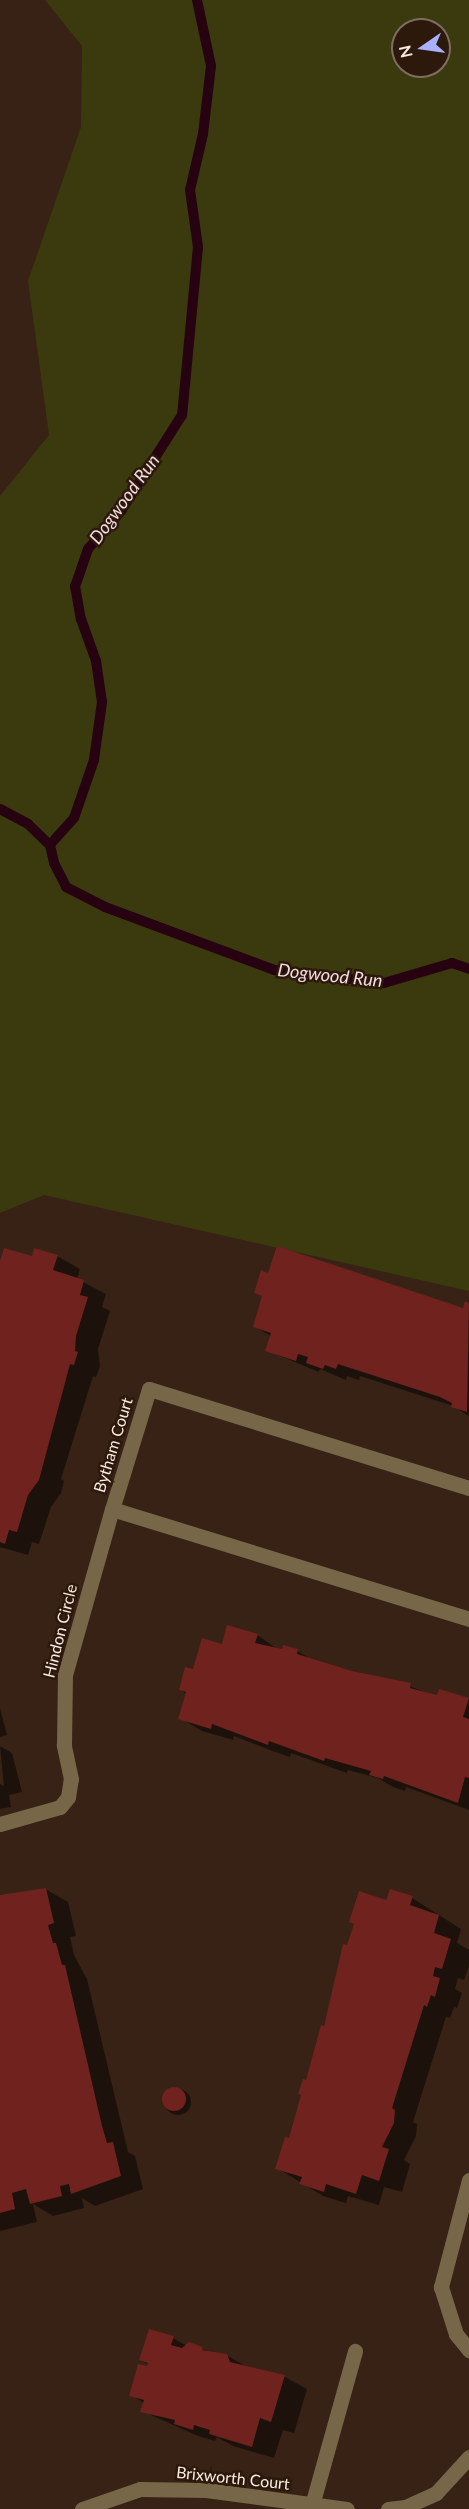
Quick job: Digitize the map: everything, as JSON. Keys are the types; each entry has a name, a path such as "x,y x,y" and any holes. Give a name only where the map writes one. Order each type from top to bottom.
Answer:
{"street":[{"name":"Bytham Court","path":"469,1488 149,1389 112,1509 469,1619"},
{"name":"Hindon Circle","path":"0,1824 60,1807 68,1797 72,1779 64,1745 65,1675 112,1509"},
{"path":"469,2180 441,2287 456,2334 469,2350"},
{"path":"312,2505 356,2351"},
{"path":"388,2509 405,2507 436,2493 469,2457"},
{"name":"Brixworth Court","path":"82,2509 140,2488 206,2490 347,2509"}],"shaded area":[{"path":"45,0 469,0 469,1291 44,1195 0,1213 0,496 49,435 28,281 81,127 82,46"}],"building":[{"path":"277,1246 463,1308 465,1301 469,1303 467,1412 451,1407 452,1403 440,1397 338,1364 336,1369 325,1365 323,1369 306,1363 308,1357 298,1354 296,1361 265,1351 271,1333 253,1327 262,1296 254,1293 261,1270 268,1273"},
{"path":"4,1248 32,1256 34,1248 58,1255 53,1270 84,1280 80,1295 88,1297 76,1336 75,1351 78,1352 74,1365 70,1364 39,1480 28,1495 17,1532 9,1530 5,1544 0,1542 0,1261"},
{"path":"227,1625 258,1634 255,1643 282,1649 283,1645 298,1649 297,1654 352,1671 411,1683 410,1688 437,1695 439,1689 469,1698 463,1717 469,1719 469,1778 465,1777 458,1803 384,1776 383,1779 369,1775 371,1771 325,1758 324,1761 269,1741 268,1745 212,1724 211,1729 178,1719 186,1692 179,1690 185,1667 193,1669 202,1638 222,1644"},
{"path":"46,1888 54,1923 48,1925 62,1965 65,1965 102,2126 107,2143 113,2142 121,2176 71,2194 69,2184 60,2186 62,2196 30,2204 26,2189 12,2193 15,2209 0,2213 0,1895"},
{"path":"390,1889 413,1896 410,1905 439,1915 434,1933 451,1939 442,1969 435,1967 433,1976 440,1978 435,1997 431,1995 427,2007 424,2005 392,2108 395,2110 394,2123 382,2147 389,2149 379,2181 362,2175 356,2194 326,2184 324,2192 299,2184 302,2177 275,2169 285,2137 289,2138 301,2095 298,2094 303,2079 306,2080 321,2025 324,2026 343,1944 347,1945 354,1924 349,1922 359,1891 386,1900"},
{"path":"174,2087 182,2091 186,2099 182,2107 174,2111 166,2107 162,2099 166,2091"},
{"path":"149,2329 174,2336 171,2345 182,2348 189,2342 203,2347 202,2350 227,2354 230,2362 285,2375 271,2422 260,2418 252,2447 209,2434 210,2430 194,2425 193,2430 174,2424 175,2420 140,2412 144,2400 129,2396 138,2364 147,2366 148,2363 139,2360"}],"waterway":[{"name":"Dogwood Run","path":"197,0 211,66 203,134 190,190 198,247 182,415 121,511 88,549 75,586 81,619 96,661 102,702 94,760 74,818 50,845 54,863 66,887 105,907 274,970 384,983 452,963 469,969"},
{"path":"0,809 28,824 50,845"}]}
